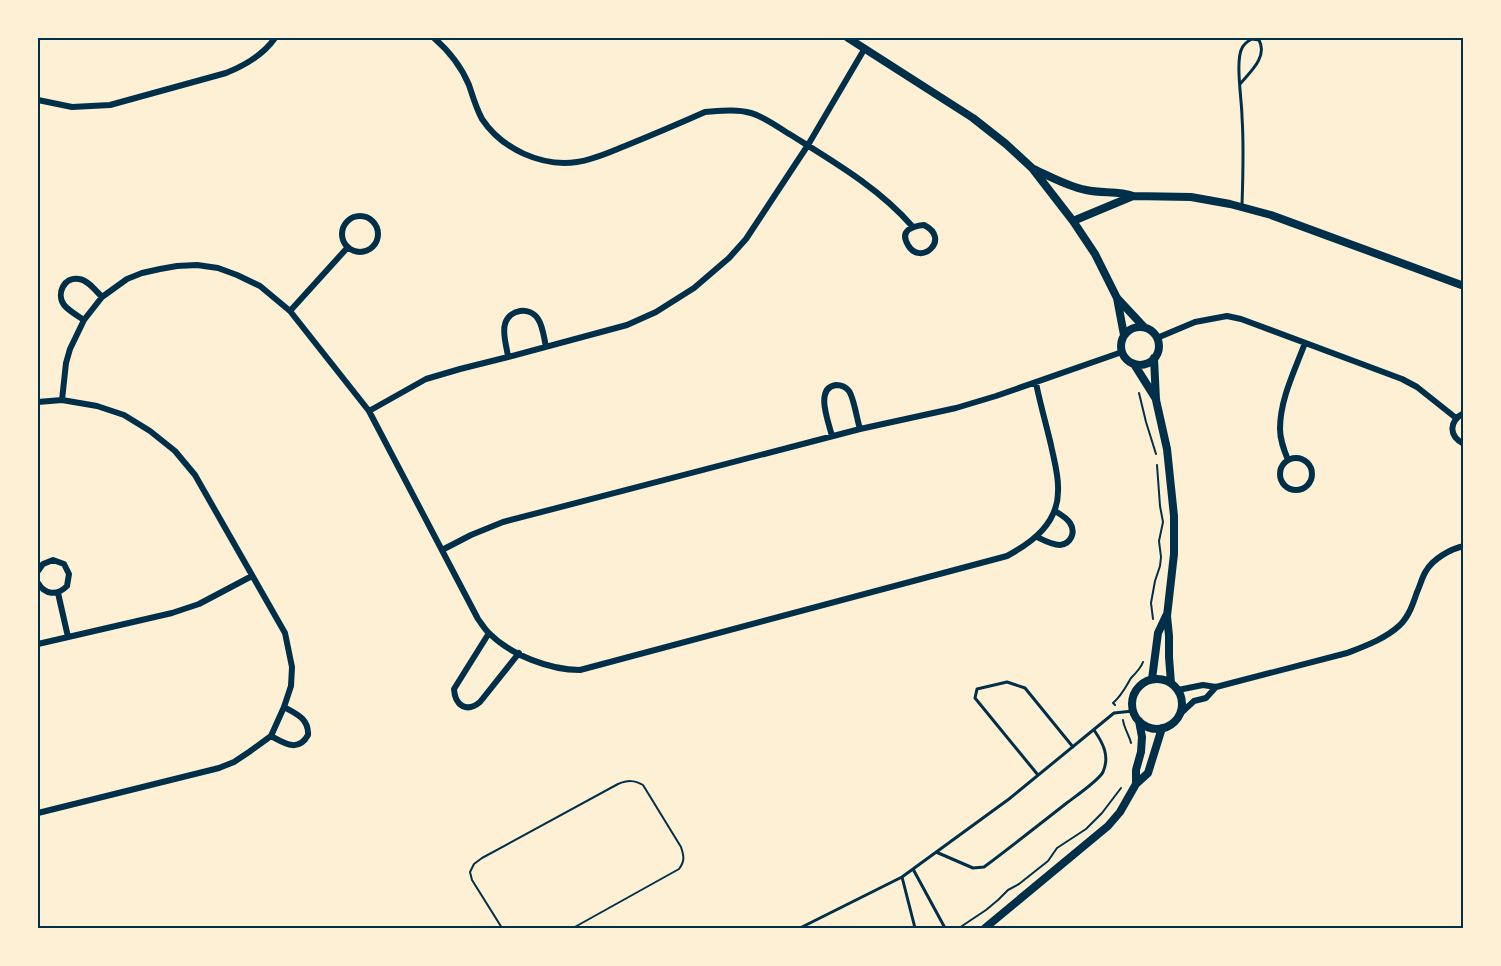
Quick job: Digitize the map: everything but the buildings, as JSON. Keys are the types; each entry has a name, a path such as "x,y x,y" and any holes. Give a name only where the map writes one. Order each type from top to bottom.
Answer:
{"street":[{"path":"38,100 72,106 110,105 226,73 253,59 269,46 274,38"},
{"path":"434,38 460,65 474,104 484,121 500,139 520,152 539,160 557,163 579,162 610,152 705,112 752,113 808,145 871,188 899,211 912,226"},
{"path":"848,38 973,118 1032,168 1095,254 1117,298 1124,335 1121,346 1124,357 1134,364 1156,399"},
{"path":"369,411 426,379 627,325 656,312 694,288 729,258 746,239 808,145 865,48"},
{"path":"1032,168 1062,183 1088,190 1122,192 1133,196 1191,198 1242,207 1271,215 1464,286"},
{"path":"1072,221 1133,196"},
{"path":"358,216 370,219 377,228 377,240 374,245 364,251 348,247 342,237 342,231 348,220 358,216"},
{"path":"912,226 928,226 934,233 936,241 928,252 921,253 909,247 905,239 908,229 912,226"},
{"path":"290,311 348,247"},
{"path":"62,400 66,363 84,320 102,297 127,279 142,273 177,266 197,265 219,268 260,286 290,311 369,411 478,619 489,633 502,645 543,664 567,670 580,670 1007,556 1023,548 1037,537 1047,524 1055,511 1059,491 1035,382"},
{"path":"84,320 63,304 60,297 66,282 79,278 102,297"},
{"path":"1117,298 1144,327 1154,333 1159,344 1155,358 1156,399 1167,450 1174,516 1174,554 1167,616 1171,683"},
{"path":"508,357 504,334 505,323 512,313 519,310 527,311 538,318 546,347"},
{"path":"1157,338 1195,322 1227,316 1241,319 1402,379 1417,387 1456,418"},
{"path":"1124,335 1133,328 1144,327"},
{"path":"1288,460 1283,448 1280,429 1283,403 1305,342"},
{"path":"442,550 503,522 832,436 956,408 1122,351"},
{"path":"1134,364 1140,365 1155,358"},
{"path":"832,436 824,399 826,390 835,385 849,391 860,429"},
{"path":"38,402 62,400 97,406 124,415 150,430 175,451 195,475 285,633 292,667 291,686 271,736 234,762 219,768 38,813"},
{"path":"1464,413 1453,423 1453,433 1459,442 1464,444"},
{"path":"1298,459 1307,463 1311,478 1306,486 1296,490 1283,483 1280,478 1281,468 1288,460 1298,459"},
{"path":"1037,537 1056,545 1069,540 1073,534 1071,524 1055,511"},
{"path":"1178,690 1203,685 1216,687 1347,653 1368,645 1401,624 1411,609 1427,570 1439,557 1464,546"},
{"path":"38,571 43,564 53,560 64,564 68,569 69,580 67,586 58,593 52,594 42,589 38,583"},
{"path":"38,644 181,610 199,604 252,576"},
{"path":"58,593 68,637"},
{"path":"1152,679 1158,633 1167,616"},
{"path":"489,633 456,684 454,695 460,705 470,707 480,702 519,653"},
{"path":"1136,784 1142,737 1139,721 1132,705 1133,696 1138,688 1144,682 1152,679 1161,679 1171,683 1178,690 1182,700 1180,714"},
{"path":"1139,721 1155,729 1169,726 1194,701 1206,698 1216,687"},
{"path":"271,736 286,744 296,745 305,740 308,735 307,724 304,720 284,707"},
{"path":"985,928 1108,826 1125,805 1136,784 1148,773 1162,728"}],"lane":[{"path":"1240,84 1262,55 1259,40 1252,39 1242,46 1239,55 1242,207"},
{"path":"1038,775 975,698 977,689 1007,681 1025,688 1073,747"},
{"path":"800,928 902,877 1009,799 1114,713 1134,711"},
{"path":"936,852 973,868 984,867 1080,794 1102,775 1106,762 1103,743 1094,730"},
{"path":"913,869 945,928"},
{"path":"902,877 915,928"}],"path":[{"path":"1136,388 1156,452 1163,522 1159,541 1160,566 1150,603 1154,625"},
{"path":"1131,749 1131,742 1123,719 1113,703 1122,695 1146,657"},
{"path":"502,928 472,880 470,872 474,864 618,784 636,781 643,785 681,847 684,856 683,863 679,868 573,928"},
{"path":"959,928 986,910 1008,890 1048,861 1058,848 1086,829 1102,813 1123,785"}]}
